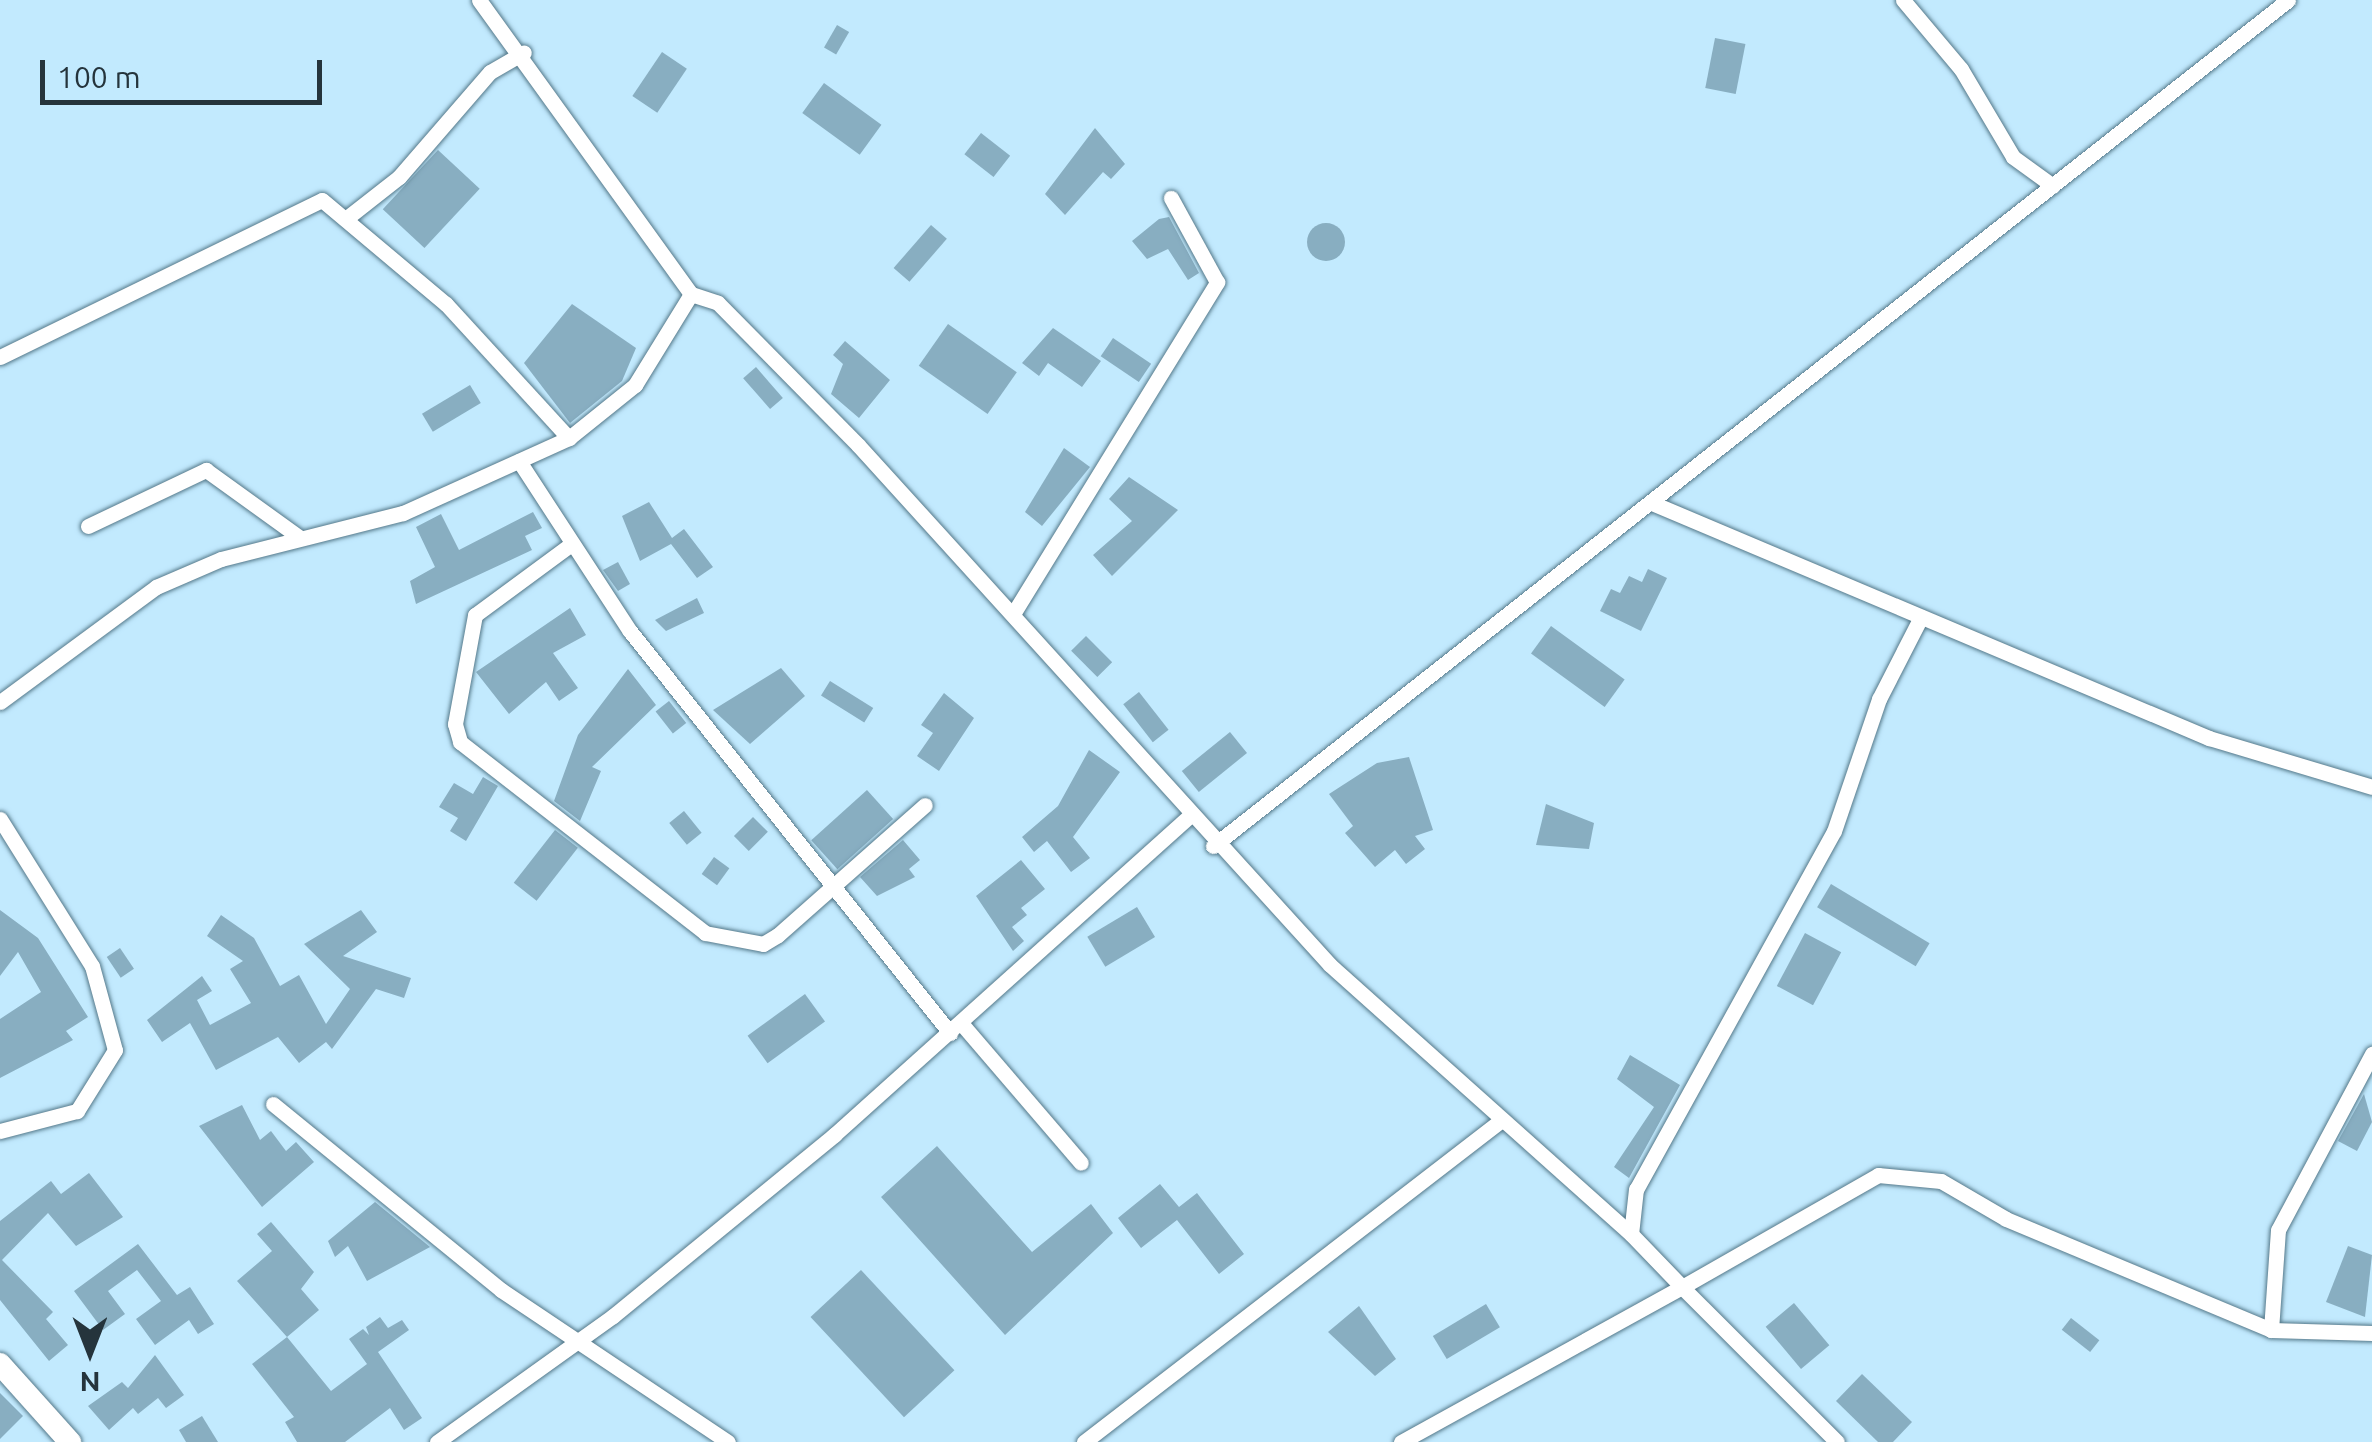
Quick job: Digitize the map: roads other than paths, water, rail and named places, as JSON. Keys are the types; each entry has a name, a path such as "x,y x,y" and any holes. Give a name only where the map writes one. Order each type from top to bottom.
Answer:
{"main road":[{"path":"0,1364 70,1442"}],"street":[{"path":"479,0 524,52 690,294"},
{"path":"1903,0 1961,68 2013,157 2053,186"},
{"path":"1213,846 2288,0"},
{"path":"348,217 399,177 490,72 524,52"},
{"path":"1012,614 1217,282 1171,198"},
{"path":"0,357 322,200 348,217 446,304 569,438"},
{"path":"0,702 156,587 298,537 403,513 569,438 635,385 690,294"},
{"path":"690,294 706,294 746,328 1012,614 1213,846 1499,1122 1631,1234 1838,1442"},
{"path":"519,461 570,545 832,891 1081,1163"},
{"path":"88,526 206,470 298,537"},
{"path":"1652,503 2208,738 2372,787"},
{"path":"570,545 475,616 455,724 469,756 705,933 763,944 832,891 925,805"},
{"path":"1631,1234 1636,1189 1834,831 1880,699 1921,617"},
{"path":"437,1442 576,1344 956,1028 1189,816"},
{"path":"0,819 92,966 115,1050 77,1111 0,1131"},
{"path":"2271,1330 2278,1230 2372,1054"},
{"path":"272,1104 576,1344 728,1442"},
{"path":"1084,1442 1499,1122"},
{"path":"1401,1442 1878,1175 1940,1181 2006,1219 2271,1330 2372,1333"}]}
